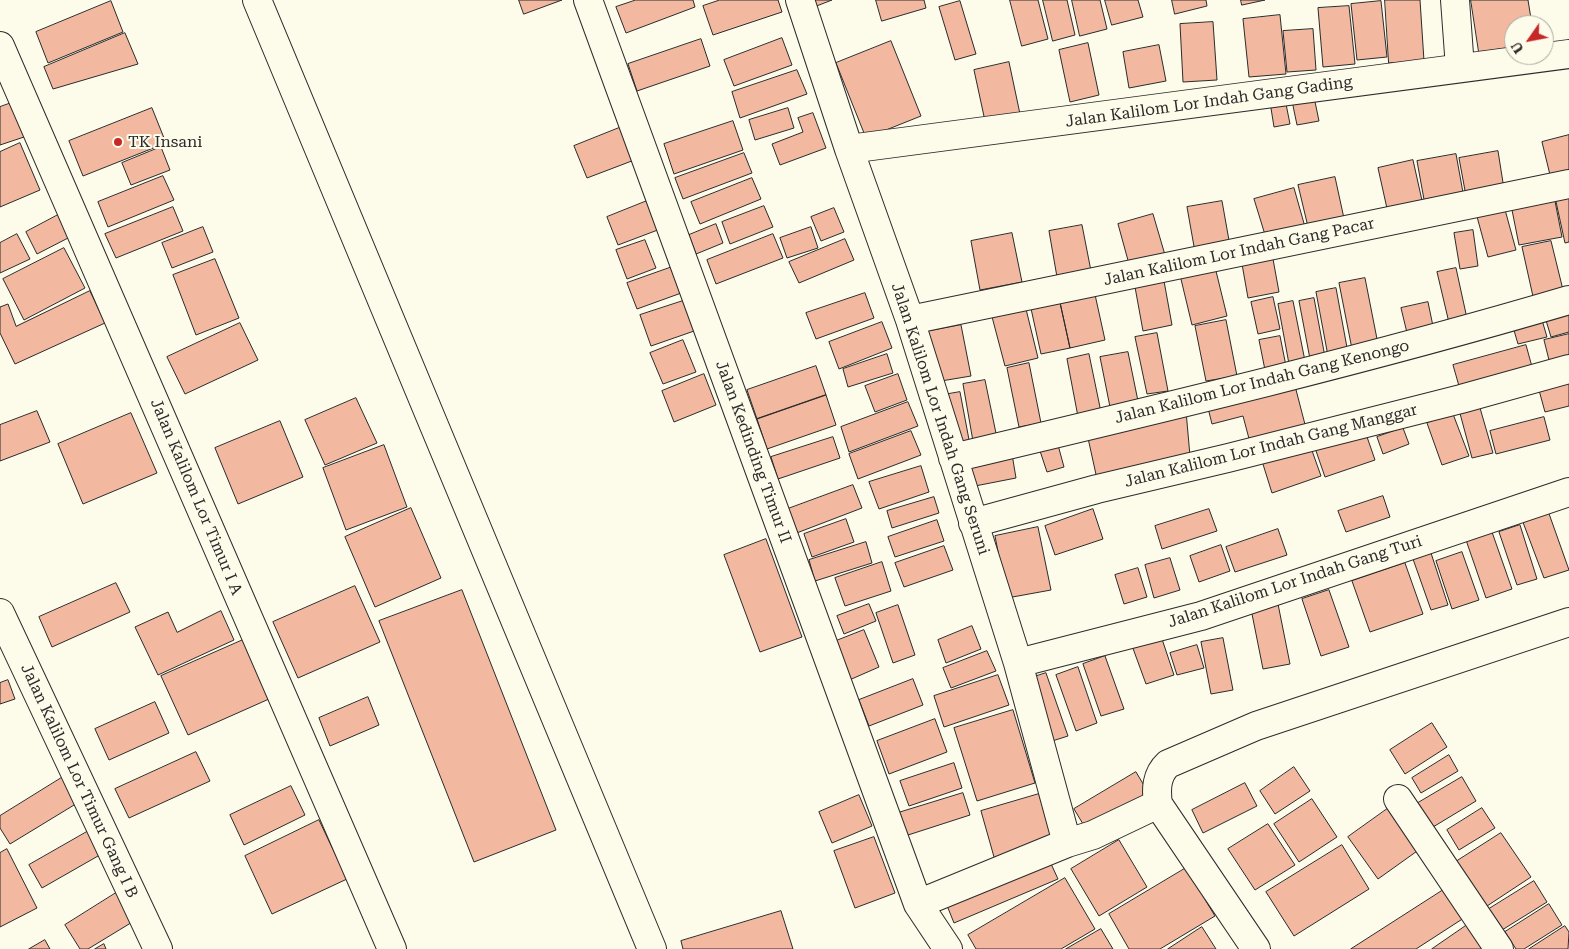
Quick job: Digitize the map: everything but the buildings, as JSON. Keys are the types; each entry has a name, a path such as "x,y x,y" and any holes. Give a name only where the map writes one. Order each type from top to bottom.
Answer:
{"street":[{"path":"258,0 652,949"},
{"name":"Jalan Kedinding Timur II","path":"588,0 918,904 948,949"},
{"name":"Jalan Kalilom Lor Indah Gang Seruni","path":"800,0 848,149 910,320 1018,664 1067,843"},
{"path":"1455,0 1460,68"},
{"name":"Jalan Kalilom Lor Timur I A","path":"0,46 392,949"},
{"name":"Jalan Kalilom Lor Indah Gang Gading","path":"848,149 1569,54"},
{"name":"Jalan Kalilom Lor Indah Gang Pacar","path":"910,320 1569,184"},
{"name":"Jalan Kalilom Lor Indah Gang Kenongo","path":"953,458 1335,364 1467,330 1569,300"},
{"name":"Jalan Kalilom Lor Indah Gang Manggar","path":"974,523 1097,489 1238,456 1569,369"},
{"name":"Jalan Kalilom Lor Indah Gang Turi","path":"1018,664 1201,616 1569,492"},
{"name":"Jalan Kalilom Lor Timur Gang I B","path":"0,613 158,949"},
{"path":"1256,949 1158,804 1156,789 1162,770 1168,764 1256,726 1569,622"},
{"path":"1398,798 1499,949"},
{"path":"918,904 1067,843 1093,835 1158,804"}],"place":[{"name":"TK Insani","path":"118,142"}]}
